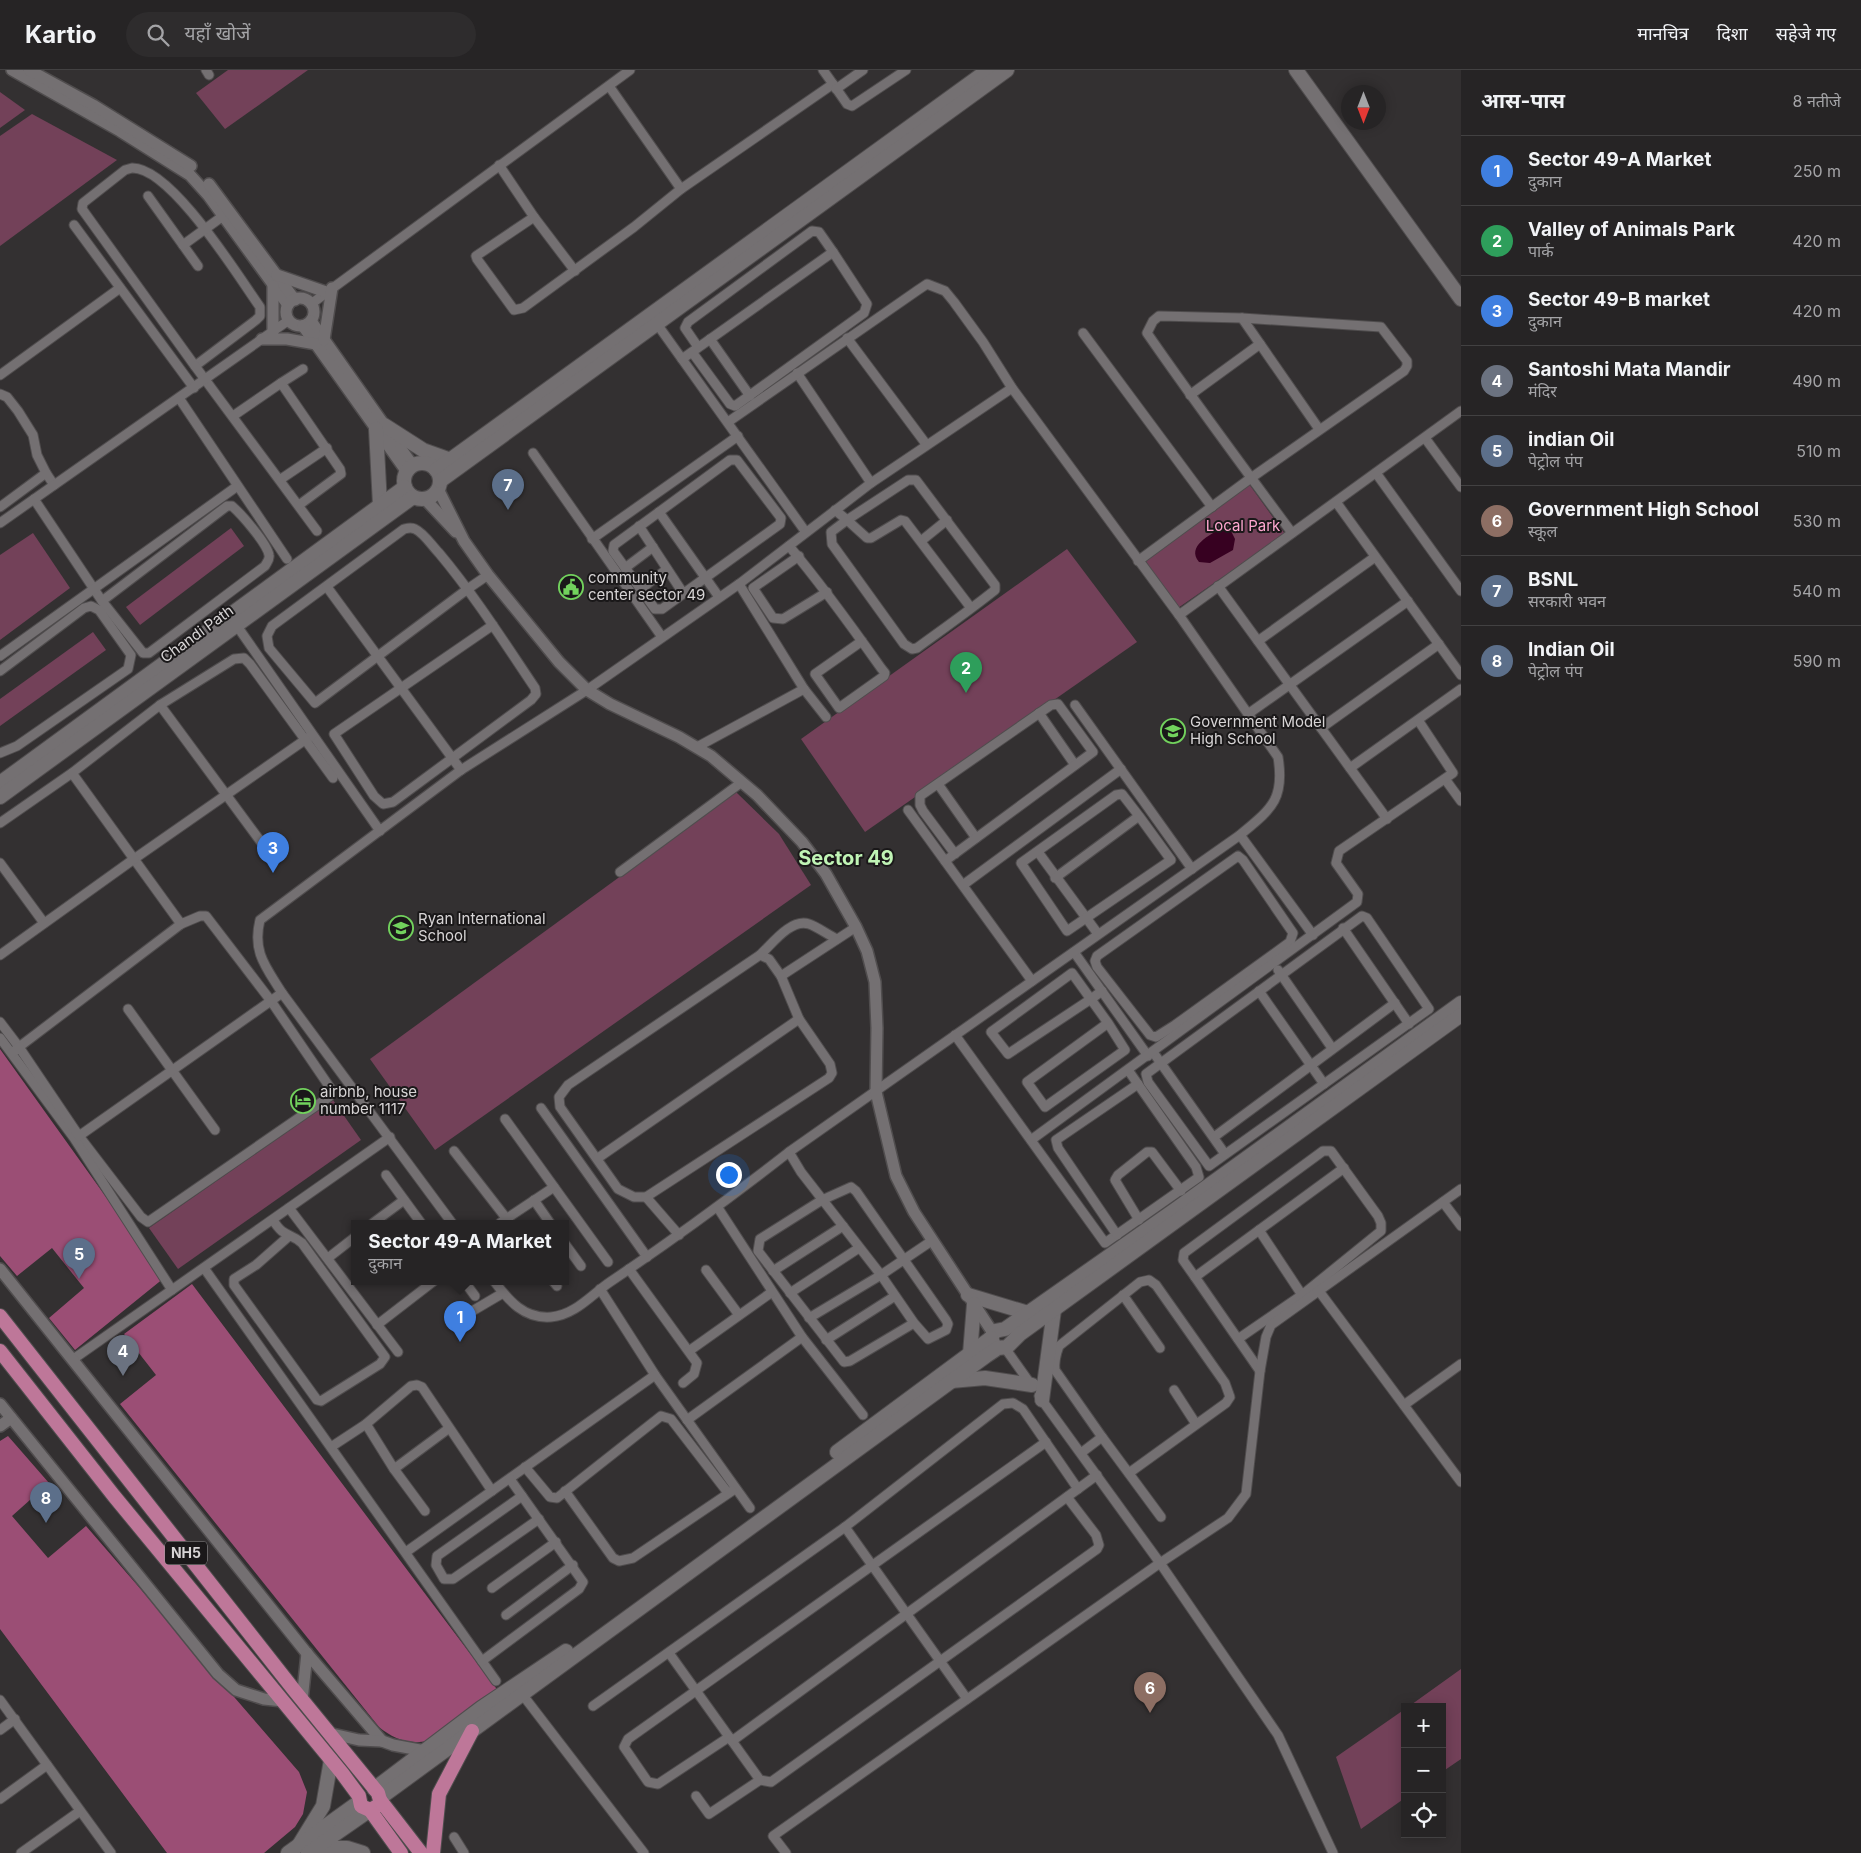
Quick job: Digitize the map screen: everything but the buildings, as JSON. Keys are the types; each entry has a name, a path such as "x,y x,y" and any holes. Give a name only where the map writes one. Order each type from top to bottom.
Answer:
{"highway":[{"name":"NH5","path":"0,1316 421,1853"},
{"name":"NH5","path":"0,1351 114,1496 332,1760 362,1803 401,1853"},
{"path":"433,1853 439,1794 472,1731"},
{"path":"364,1789 378,1796 375,1808 362,1803 364,1789"}],"main road":[{"path":"438,480 426,464 410,469 414,494 433,496 438,480 451,460 988,70"},
{"path":"438,480 1007,70"},
{"path":"1296,70 1461,300"},
{"path":"377,423 423,450 451,460"},
{"path":"377,423 380,505"},
{"name":"Chandi Path","path":"0,783 380,505 414,494"},
{"name":"Chandi Path","path":"0,797 237,626 414,494"},
{"path":"378,1796 472,1731 951,1381 1001,1340 1028,1313 1176,1209 1461,1003"},
{"path":"378,1796 425,1751 482,1708 632,1605 970,1354 1001,1340 1054,1310 1461,1015"},
{"path":"970,1354 971,1300 1028,1313"},
{"path":"1042,1400 1054,1310"},
{"path":"951,1381 984,1378 1032,1385"},
{"path":"303,1850 324,1806 332,1760"},
{"path":"303,1850 362,1803"},
{"path":"303,1850 342,1848 363,1853"}],"street":[{"path":"12,70 183,169 208,195 275,280 329,290"},
{"path":"29,70 93,105 186,162 211,187 291,303"},
{"path":"311,304 630,70"},
{"path":"823,70 847,104 852,106 906,70"},
{"path":"534,217 476,256 514,310 519,310 575,271 681,189 835,86 863,70"},
{"path":"609,86 681,189"},
{"path":"499,166 534,217 575,271"},
{"path":"195,366 256,320 261,310 204,229 173,190 157,177 140,168 125,170 83,203 82,208 195,366 281,479 317,531"},
{"path":"148,196 198,266"},
{"path":"183,245 223,216"},
{"path":"74,225 194,388"},
{"path":"812,231 819,232 865,299 866,310 735,406 730,404 695,349 685,328 688,322 812,231"},
{"path":"682,358 833,252"},
{"path":"272,332 275,280"},
{"path":"497,1285 523,1313 536,1317 552,1317 565,1314 579,1306 600,1289 718,1208 789,1152 1240,835 1272,804 1278,795 1282,779 1278,758 1178,615 1012,388 983,342 945,292 934,285 927,284 728,422"},
{"path":"0,374 120,288"},
{"path":"320,342 329,290"},
{"path":"304,299 311,304 314,313 307,323 294,325 289,320 286,314 291,303 304,299"},
{"path":"1138,561 1251,478 1319,429 1404,371 1407,361 1381,327 1242,318 1159,316 1153,321 1147,333 1190,395 1251,478 1292,533"},
{"path":"1242,318 1319,429"},
{"path":"0,523 289,320"},
{"path":"307,323 410,469"},
{"path":"657,324 805,531"},
{"path":"1083,333 1212,507"},
{"path":"847,338 926,444"},
{"path":"262,339 320,342"},
{"path":"710,339 750,396"},
{"path":"1190,395 1260,344"},
{"path":"233,416 303,369"},
{"path":"798,373 871,483"},
{"path":"281,383 327,448 341,474 299,505"},
{"path":"450,1220 282,993 258,954 256,935 260,920 461,770 587,690 739,584 789,546 805,531 871,483 926,444 1012,388"},
{"path":"0,394 7,397 33,435 36,455 54,485"},
{"path":"179,398 236,487 287,559"},
{"path":"1178,615 1461,411"},
{"path":"592,539 738,436"},
{"path":"1425,438 1461,487"},
{"path":"281,479 327,448"},
{"path":"533,453 662,636"},
{"path":"730,460 737,460 781,518 780,524 662,609 655,609 613,551 614,545 639,526 730,460"},
{"path":"0,507 46,473"},
{"path":"1376,473 1461,590"},
{"path":"912,478 916,480 947,520 995,585 994,590 917,648 908,648 832,544 831,532 912,478"},
{"path":"438,480 464,541 488,576 559,662 587,690 610,704 696,747 742,782 802,842 830,880 867,951 875,982 877,1028 876,1092 896,1176 914,1212 971,1300 1160,1563 1278,1735 1333,1853"},
{"path":"0,656 236,487"},
{"path":"414,494 464,541"},
{"path":"34,499 102,602 138,650 143,653 149,653 265,566 269,553 242,516 232,506 227,506 102,602"},
{"path":"1336,502 1461,675"},
{"path":"835,510 867,538 871,538 901,520 905,521 971,608"},
{"path":"659,512 719,597"},
{"path":"921,541 947,520"},
{"path":"639,526 683,593"},
{"path":"488,576 468,588 315,703 269,648 267,636 272,626 404,529 410,527 416,529 426,538 468,588 493,625 535,688 536,694 531,700 393,802 383,804 374,796 334,734 493,625"},
{"path":"789,546 827,592 885,673 884,676 840,708 814,674 862,641"},
{"path":"626,568 653,547"},
{"path":"799,556 753,588 774,618 783,619 827,592"},
{"path":"1258,641 1375,557"},
{"path":"641,590 667,569"},
{"path":"739,584 804,689 826,717"},
{"path":"1218,586 1387,819"},
{"path":"326,587 461,770"},
{"path":"78,600 84,608"},
{"path":"1248,714 1408,601"},
{"path":"0,671 84,608 91,606 99,610 131,654 128,669 17,746 0,753"},
{"path":"237,626 309,737 333,778"},
{"path":"1321,728 1438,644"},
{"path":"0,823 72,773 160,705 234,658 244,658 309,737 380,831"},
{"path":"696,747 804,689"},
{"path":"1350,768 1461,689"},
{"path":"945,861 955,854 1093,752 1058,704 1051,705 1039,713 920,796 920,805 955,854"},
{"path":"160,705 261,842"},
{"path":"1075,705 1192,869"},
{"path":"1039,713 1075,765"},
{"path":"1031,1140 1357,902 1358,894 1336,863 1339,851 1452,774 1453,770 1418,720"},
{"path":"0,954 309,737"},
{"path":"963,886 1121,769"},
{"path":"72,773 181,924"},
{"path":"1445,779 1461,801"},
{"path":"620,872 742,782"},
{"path":"938,784 976,838"},
{"path":"1116,794 1122,794 1127,798 1139,816 1171,860 1067,931 1021,863 1116,794"},
{"path":"908,810 1032,981"},
{"path":"1055,878 1139,816"},
{"path":"1240,835 1313,935"},
{"path":"1038,852 1055,878 1098,934"},
{"path":"1238,856 1243,860 1293,933 1290,942 1156,1037 1150,1035 1096,967 1095,961 1097,956 1124,938 1238,856"},
{"path":"0,863 44,923"},
{"path":"0,1038 15,1050 141,1218 148,1222 230,1167 329,1097 331,1093 330,1085 210,918 200,916 181,924 15,1050"},
{"path":"1362,916 1372,926 1429,1009 1209,1166 1148,1082 1146,1074 1343,928 1362,916"},
{"path":"760,954 769,959 781,976 800,1019 830,1064 832,1073 829,1078 646,1197 634,1198 618,1189 598,1158 560,1107 559,1097 564,1091 760,954 791,926 808,924 837,939"},
{"path":"1112,924 1124,938"},
{"path":"781,976 856,927"},
{"path":"1343,928 1409,1024"},
{"path":"1074,952 1150,1054 1161,1064 1225,1154"},
{"path":"1274,964 1332,1048"},
{"path":"1102,991 1091,999 1008,1054 992,1032 1072,973 1091,999 1108,1024 1125,1050 1045,1106 1027,1082 1108,1024"},
{"path":"1259,991 1324,1084"},
{"path":"79,1136 282,993"},
{"path":"1214,1137 1395,1003"},
{"path":"128,1009 173,1068 215,1130"},
{"path":"598,1158 800,1019"},
{"path":"0,1022 15,1050 172,1290"},
{"path":"955,1036 1105,1243 1199,1177 1199,1173 1128,1070"},
{"path":"1117,1236 1058,1148 1056,1140 1138,1084"},
{"path":"541,1108 647,1256"},
{"path":"505,1119 608,1262"},
{"path":"72,1360 390,1137"},
{"path":"454,1151 505,1220"},
{"path":"1238,1339 1302,1295 1381,1231 1381,1223 1378,1216 1330,1151 1322,1151 1184,1253 1183,1260 1260,1371"},
{"path":"789,1152 801,1172 822,1200 881,1275 914,1323 928,1339 946,1330 948,1324 851,1187 822,1200 760,1238 758,1251 844,1362 850,1362 914,1323"},
{"path":"1139,1220 1115,1180 1118,1175 1147,1152 1152,1152 1181,1191"},
{"path":"1195,1277 1344,1168"},
{"path":"386,1176 419,1220"},
{"path":"509,1220 554,1187"},
{"path":"786,1853 773,1836 1160,1563 1228,1518 1246,1494 1260,1371 1266,1338 1271,1325 1461,1189"},
{"path":"646,1197 679,1235"},
{"path":"377,1220 404,1200"},
{"path":"534,1200 548,1220"},
{"path":"1443,1202 1461,1226"},
{"path":"289,1208 398,1352"},
{"path":"718,1208 802,1338 863,1415"},
{"path":"273,1220 281,1233 289,1236 302,1243 385,1358 380,1364 321,1401 317,1400 234,1284 234,1278 256,1265 289,1236"},
{"path":"773,1271 843,1226"},
{"path":"1259,1230 1302,1295"},
{"path":"328,1258 351,1240"},
{"path":"809,1318 881,1275 933,1240"},
{"path":"790,1293 860,1248"},
{"path":"569,1250 581,1266"},
{"path":"204,1268 496,1681"},
{"path":"0,1269 306,1653 382,1740 393,1745 425,1751"},
{"path":"629,1269 697,1363 697,1369 683,1383"},
{"path":"706,1270 739,1315"},
{"path":"1128,1473 1226,1402 1230,1397 1230,1391 1156,1284 1149,1280 1143,1280 1059,1346 1054,1361 1055,1370 1059,1376 1128,1473 1160,1517"},
{"path":"377,1325 429,1285"},
{"path":"467,1285 475,1296"},
{"path":"600,1289 732,1490"},
{"path":"1319,1291 1461,1482"},
{"path":"689,1351 772,1292"},
{"path":"469,1313 503,1293"},
{"path":"1123,1295 1160,1348"},
{"path":"826,1340 895,1296"},
{"path":"687,1420 802,1338"},
{"path":"1404,1405 1461,1364"},
{"path":"406,1552 655,1375"},
{"path":"331,1447 366,1424 411,1386 417,1385 422,1387 448,1429 492,1491"},
{"path":"1174,1390 1196,1424"},
{"path":"594,1706 845,1527 1004,1404 1013,1403 1023,1409 1078,1489"},
{"path":"0,1404 218,1674 236,1690 264,1699 283,1701"},
{"path":"525,1467 550,1497 558,1498 661,1416 671,1419 732,1490 750,1508"},
{"path":"0,1426 11,1418"},
{"path":"366,1424 394,1469 425,1512"},
{"path":"394,1469 448,1429"},
{"path":"1080,1453 1102,1436"},
{"path":"1046,1442 873,1567 628,1739 625,1744 625,1750 648,1782 658,1784 730,1739 907,1615 1096,1475"},
{"path":"482,1661 582,1586 584,1582 510,1479"},
{"path":"565,1492 614,1558 619,1561 633,1558 732,1490"},
{"path":"522,1496 437,1556 436,1565 444,1578 453,1579 539,1519"},
{"path":"669,1653 760,1780 771,1782 1097,1549 1099,1545 1096,1536 1067,1497"},
{"path":"845,1527 966,1699"},
{"path":"492,1588 556,1542"},
{"path":"506,1615 573,1565"},
{"path":"302,1701 306,1653"},
{"path":"522,1694 644,1853"},
{"path":"0,1700 111,1853"},
{"path":"0,1730 15,1719"},
{"path":"328,1733 359,1740 382,1740"},
{"path":"0,1799 47,1765"},
{"path":"696,1796 709,1814 760,1780"},
{"path":"21,1853 34,1849 80,1811"},
{"path":"454,1838 464,1853"}],"green space":[{"path":"228,70 308,70 225,129 196,93"},
{"path":"0,92 25,110 0,128"},
{"path":"32,114 117,160 0,246 0,136"},
{"name":"Local Park","path":"1249,484 1285,534 1178,608 1143,561"},
{"path":"231,528 244,546 140,625 126,607"},
{"path":"33,533 70,588 0,640 0,555"},
{"path":"1067,549 1137,642 865,832 801,739"},
{"path":"93,632 106,650 0,726 0,699"},
{"path":"736,792 779,834 811,885 435,1150 370,1059"},
{"path":"333,1100 361,1140 178,1269 149,1228"},
{"path":"1461,1669 1461,1759 1446,1769 1446,1703 1414,1703"},
{"path":"1401,1712 1401,1801 1361,1829 1336,1757"}],"shaded area":[{"path":"1222,528 1231,531 1235,539 1233,550 1210,563 1199,562 1195,551 1197,546"},
{"path":"0,1049 164,1278 75,1350 49,1318 84,1288 52,1248 17,1276 0,1256"},
{"path":"192,1284 499,1692 452,1727 433,1738 420,1742 407,1741 389,1734 379,1727 120,1404 156,1375 124,1334"},
{"path":"8,1436 49,1483 12,1516 48,1558 86,1526 299,1772 307,1792 303,1814 295,1827 264,1853 167,1853 0,1629 0,1441"}],"place":[{"name":"BSNL","path":"508,510"},
{"name":"community center sector 49","path":"571,587"},
{"name":"Valley of Animals Park","path":"966,693"},
{"name":"Government Model High School","path":"1173,731"},
{"name":"Sector 49-B market","path":"273,873"},
{"name":"Ryan International School","path":"401,928"},
{"name":"airbnb, house number 1117","path":"303,1101"},
{"name":"indian Oil","path":"79,1279"},
{"name":"Sector 49-A Market","path":"460,1342"},
{"name":"Santoshi Mata Mandir","path":"123,1376"},
{"name":"Indian Oil","path":"46,1523"},
{"name":"Government High School","path":"1150,1713"}],"district":[{"name":"Sector 49","path":"846,858"}]}
